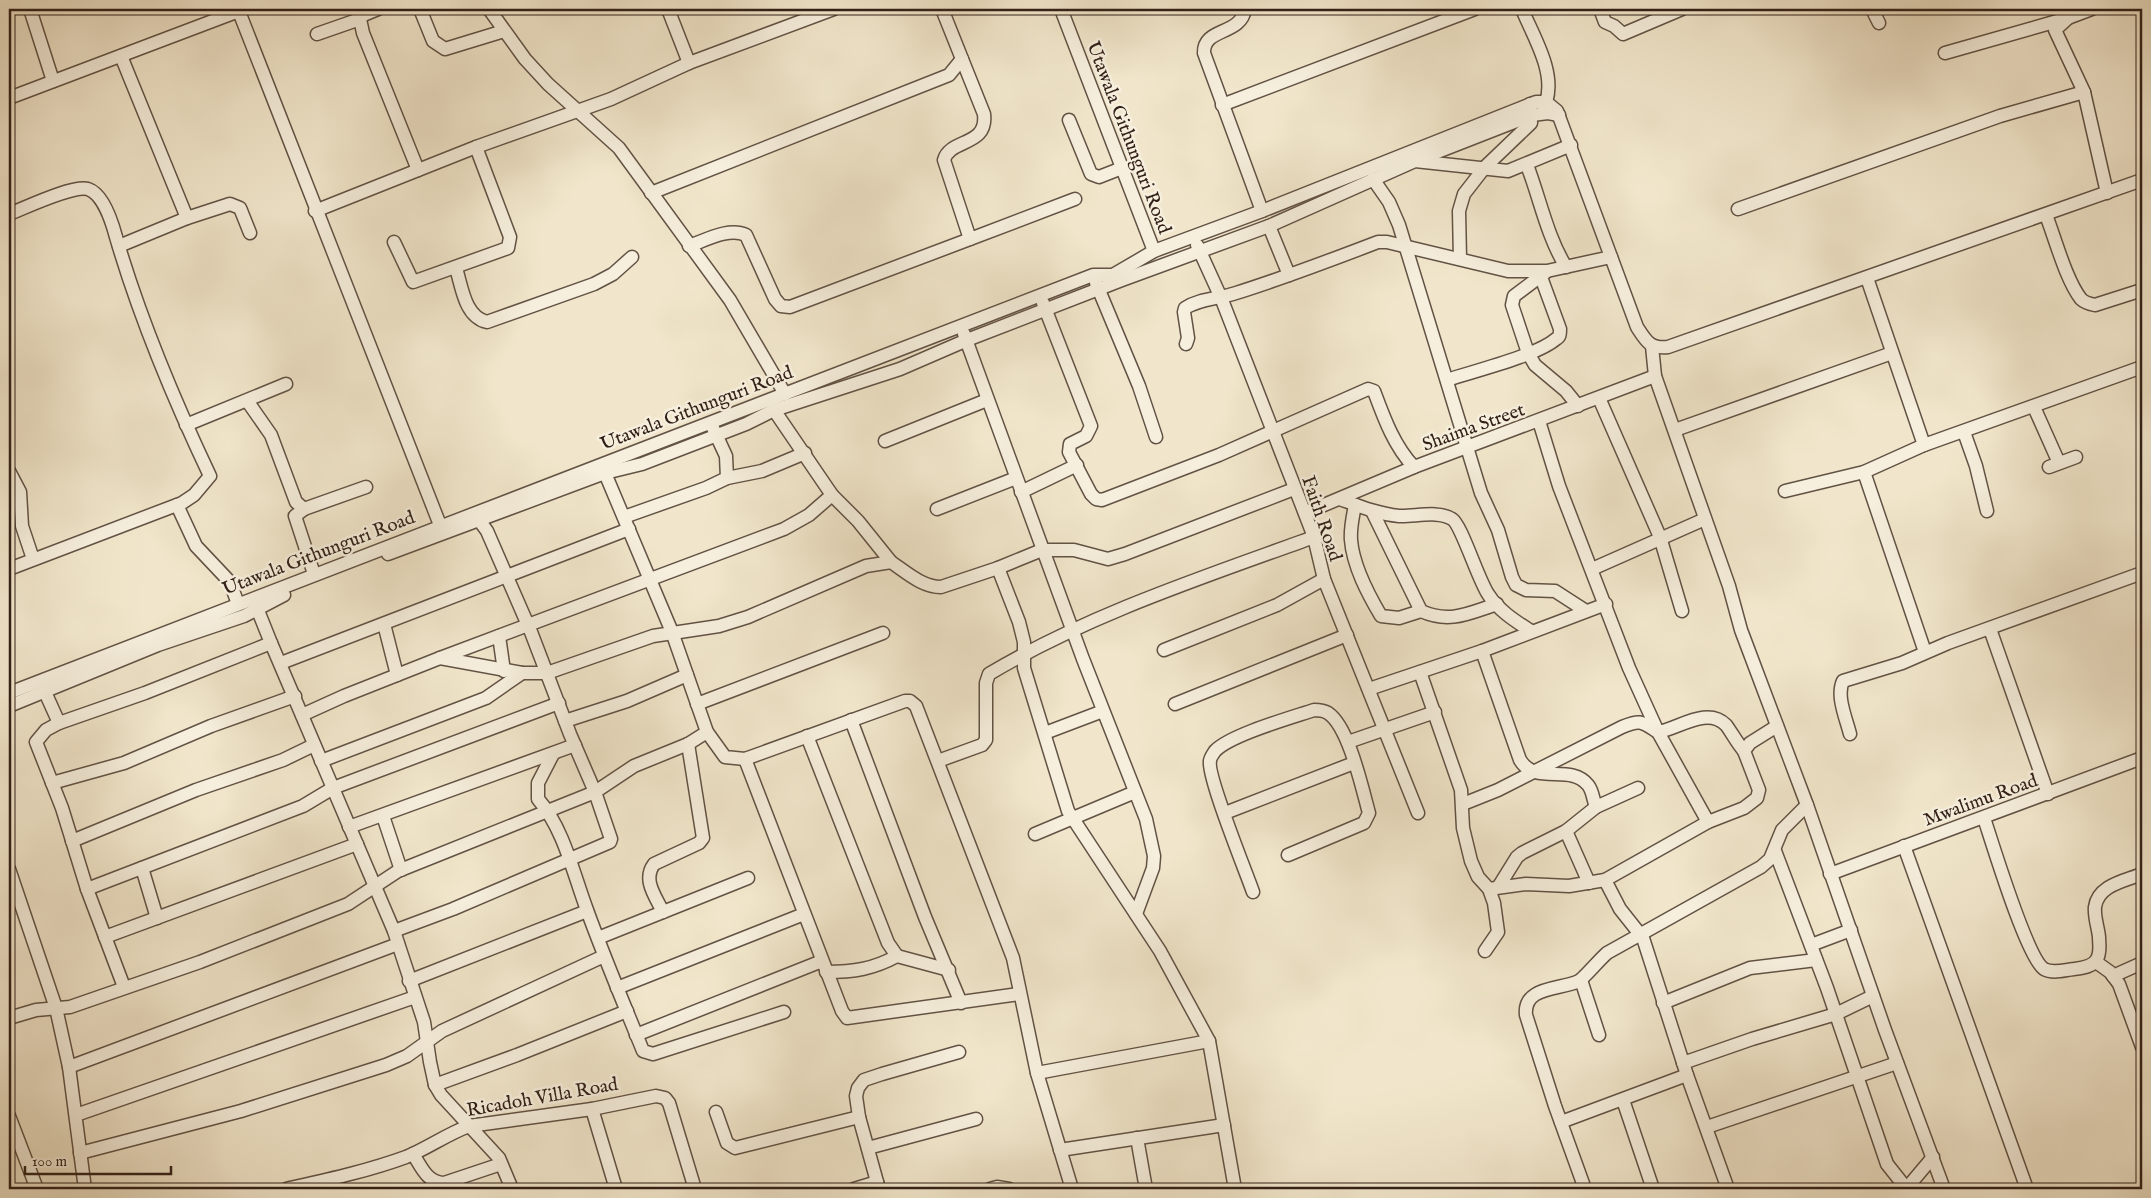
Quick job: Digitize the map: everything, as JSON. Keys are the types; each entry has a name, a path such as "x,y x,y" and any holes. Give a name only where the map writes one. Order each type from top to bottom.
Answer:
{"street":[{"path":"30,9 53,81"},
{"path":"317,34 360,19 362,16 378,9"},
{"path":"420,9 434,41 445,49 504,32"},
{"path":"489,9 504,32 542,78 619,148 730,300 785,394"},
{"path":"668,9 689,64"},
{"path":"315,211 418,170 577,111 689,64 834,9"},
{"path":"942,9 984,114 985,124 981,132 949,152 944,160 970,239"},
{"name":"Utawala Githunguri Road","path":"9,693 238,604 258,602 314,574 440,525 477,517 603,468 710,422 757,411 785,394 1041,296 1093,274 1113,275 1154,251 1062,9"},
{"path":"1246,9 1244,19 1209,38 1204,44 1204,53 1262,211"},
{"path":"1222,105 1475,9"},
{"path":"1522,9 1545,67 1549,84 1546,102"},
{"path":"1600,9 1605,22 1614,26 1623,34 1682,9"},
{"path":"1872,9 1878,23"},
{"path":"1946,54 2068,18 2092,9"},
{"path":"9,98 238,10 315,211 440,525"},
{"path":"2068,18 2055,30 2084,92 2107,193"},
{"path":"360,19 363,33 418,170"},
{"path":"121,56 187,218"},
{"path":"651,193 949,75 962,59"},
{"path":"1738,209 2000,116 2084,92"},
{"path":"1072,1189 1037,1073 1013,958 916,706 910,701 905,700 745,759 725,757 707,732 672,632 603,468 642,464 717,434 757,411 774,410 900,369 967,340 1098,289 1268,226 1546,102"},
{"path":"1546,102 1559,115 1637,327 1647,343 1652,346 1668,347 2142,180"},
{"path":"1460,259 1460,202 1485,167 1531,123 1531,110"},
{"path":"1154,251 1531,110 1559,115"},
{"path":"1069,120 1091,174 1099,177 1122,168"},
{"path":"1415,161 1453,166 1485,167 1508,171 1527,165 1571,145"},
{"path":"394,242 413,282 508,248 510,243 476,148"},
{"path":"1527,165 1540,201 1550,238 1566,267"},
{"path":"1373,179 1389,202 1399,225 1481,493 1498,530 1512,577 1516,585 1526,590 1555,591 1586,611"},
{"path":"9,214 74,190 86,189 94,192 105,209 136,296 186,425 210,476 194,495 177,505 9,569"},
{"path":"689,246 727,233 739,232 746,235 775,299 781,306 790,307 1075,199"},
{"path":"119,246 187,218 235,204 240,208 250,233"},
{"path":"2046,215 2068,272 2082,299 2088,304 2095,305 2142,290"},
{"path":"1268,226 1289,275"},
{"name":"Faith Road","path":"1193,236 1220,296 1305,513 1314,537 1324,579 1418,813"},
{"path":"1186,344 1188,338 1184,308 1289,275 1378,242 1387,242 1508,271 1544,274"},
{"path":"456,268 471,313 477,320 487,322 594,284 613,274 632,257"},
{"path":"1578,406 1566,391 1535,365 1528,353 1512,300 1544,274 1611,257"},
{"path":"1093,274 1139,386 1156,437"},
{"path":"1446,380 1528,353 1555,340 1560,335 1560,329 1544,274"},
{"path":"1867,278 1924,445"},
{"path":"1041,296 1091,426 1086,436 1070,444 1070,452 1091,494 1096,499 1102,500 1220,455 1368,388 1374,391 1385,422 1400,450 1414,468"},
{"path":"961,326 986,400 1072,631 1146,819 1154,856 1153,868 1136,914"},
{"path":"1652,346 1655,376 1729,586 1741,630 1808,805 1873,996 1944,1189"},
{"path":"1675,430 1892,353"},
{"path":"1785,491 1864,472 1924,445 2142,367"},
{"name":"Shaima Street","path":"1305,513 1414,468 1655,376"},
{"path":"186,425 248,402 286,384"},
{"path":"1600,398 1660,537 1682,611"},
{"path":"886,441 986,400"},
{"path":"248,402 271,435 296,502 304,510"},
{"path":"2034,407 2054,465 2076,456"},
{"path":"774,410 832,495 858,521 890,562 933,587 941,587 998,568 1042,550 1074,550 1108,559 1294,489"},
{"path":"1539,421 1560,486 1629,668 1658,732 1708,822"},
{"path":"710,422 726,456 726,478"},
{"path":"1964,432 1976,466 1987,511"},
{"path":"281,663 505,578 726,478 754,473 805,453"},
{"path":"1021,492 1077,465"},
{"path":"9,471 32,559"},
{"path":"1864,472 1925,652"},
{"path":"937,509 1016,478"},
{"path":"314,574 295,516 304,510 366,487"},
{"path":"302,715 440,658 784,529 809,516 832,495"},
{"path":"1340,500 1372,511 1398,516 1443,516 1453,519 1461,530 1474,567 1488,595 1510,618 1531,631"},
{"path":"177,505 196,546 230,582 238,604"},
{"path":"1355,505 1351,540 1353,549 1360,573 1381,616 1399,618 1422,611"},
{"path":"1372,511 1422,611 1434,617 1452,618 1497,604"},
{"path":"9,706 158,645 244,616 258,602 356,566 477,517 491,541 505,578 528,625 595,792 610,836 610,842 569,861 394,931"},
{"path":"1592,569 1660,537 1705,519"},
{"path":"938,761 982,745 986,740 986,683 988,674 1024,652 1128,607 1314,537"},
{"path":"440,658 504,671 547,673 631,642 672,632 719,626 748,617 866,566 890,562"},
{"path":"998,568 1019,622 1024,652 1024,668 1045,733 1060,792 1071,817 1160,951 1209,1041 1235,1189"},
{"path":"1850,734 1840,688 1843,681 1902,663 1925,652 2142,574"},
{"path":"1164,650 1277,605 1324,579"},
{"path":"258,602 271,643 377,887 394,931 424,1022 435,1085 441,1095 469,1126 480,1135 501,1164 512,1189"},
{"path":"1369,689 1482,651 1606,604"},
{"path":"384,624 397,675"},
{"path":"1990,629 2048,794"},
{"path":"697,704 883,632"},
{"path":"1175,704 1347,635"},
{"path":"499,636 504,671"},
{"path":"124,987 87,890 72,841 36,742 46,730 59,723 146,693 271,643"},
{"path":"1482,651 1520,760 1531,772 1565,774 1582,780 1588,785 1596,807"},
{"path":"1420,672 1462,790 1463,828 1471,861 1478,877 1494,887 1526,884 1569,886 1605,880 1708,822 1744,808 1759,796 1759,790 1744,751 1726,726 1719,720 1691,720 1658,732"},
{"path":"321,761 486,698 522,673"},
{"path":"565,721 627,701 687,675"},
{"path":"45,692 59,723"},
{"path":"52,783 124,762 211,726 295,696"},
{"path":"87,890 304,806 333,788 559,703"},
{"path":"1253,892 1213,779 1210,762 1214,753 1221,746 1314,710 1322,710 1330,714 1348,742 1369,813 1364,823 1288,855"},
{"path":"1045,733 1103,711"},
{"path":"1348,742 1435,712"},
{"path":"851,720 925,917 961,1003"},
{"path":"1463,804 1498,790 1631,724 1643,722 1658,732"},
{"path":"1744,751 1750,743 1777,726"},
{"path":"9,1018 56,1008 70,1007 299,925 348,904 401,870 595,792 634,766 688,744 707,732"},
{"path":"807,736 888,943 897,956 948,970"},
{"path":"663,912 648,880 648,873 654,864 699,843 703,838 688,744"},
{"path":"72,841 196,790 283,760 314,745"},
{"path":"350,827 575,745"},
{"path":"553,754 538,783 538,799 548,810 560,835 604,956 643,1051 653,1054 784,1012"},
{"name":"Mwalimu Road","path":"1830,874 2142,758"},
{"path":"745,759 824,967 847,1018 1019,994"},
{"path":"1225,813 1354,764"},
{"path":"1485,951 1498,932 1494,887 1517,857 1566,830 1596,807 1638,788"},
{"path":"1035,834 1071,817 1135,792"},
{"path":"1585,1189 1526,1015 1526,1002 1528,998 1581,980 1595,963 1640,934 1761,867 1770,859 1782,830 1808,805"},
{"path":"383,816 401,870"},
{"path":"1984,818 2007,890 2039,965 2053,972 2087,967 2096,962 2099,954 2095,912 2098,896 2105,888 2142,874"},
{"path":"1566,830 1589,883"},
{"path":"105,937 357,844"},
{"path":"1904,846 2027,1189"},
{"path":"1775,850 1836,1014 1887,1164 1906,1188 1933,1157"},
{"path":"142,868 157,918"},
{"path":"9,870 56,1008 69,1067 84,1189"},
{"path":"598,938 748,878"},
{"path":"1605,880 1620,910 1640,934 1662,1003 1728,1189"},
{"path":"409,981 587,911"},
{"path":"618,988 804,914"},
{"path":"1811,945 1851,930"},
{"path":"69,1067 398,944"},
{"path":"80,1153 241,1112 407,1056 442,1031 604,956"},
{"path":"636,1035 824,967 855,972 876,967 897,956"},
{"path":"1662,1003 1750,968 1784,966 1816,960"},
{"path":"2096,962 2113,976 2119,984 2142,1047"},
{"path":"2113,976 2142,963"},
{"path":"1581,980 1599,1035"},
{"path":"1561,1122 1623,1100 1685,1069 1752,1039 1836,1014 1873,996"},
{"path":"76,1115 415,997"},
{"path":"435,1085 627,1011"},
{"path":"1037,1073 1209,1041"},
{"path":"854,1189 878,1186 859,1117 856,1096 858,1088 864,1080 959,1052"},
{"path":"1707,1128 1897,1063"},
{"name":"Ricadoh Villa Road","path":"292,1189 413,1154 432,1145 450,1133 469,1126 592,1109 645,1096 665,1098 670,1103 695,1189"},
{"path":"1623,1100 1653,1189"},
{"path":"592,1109 616,1189"},
{"path":"716,1112 726,1143 735,1148 859,1117"},
{"path":"9,1116 11,1130 37,1189"},
{"path":"868,1148 976,1119"},
{"path":"1060,1150 1224,1125"},
{"path":"1137,1138 1146,1189"},
{"path":"413,1154 429,1179 437,1183 444,1183 501,1164"},
{"path":"990,1189 997,1187 1010,1189"}]}
